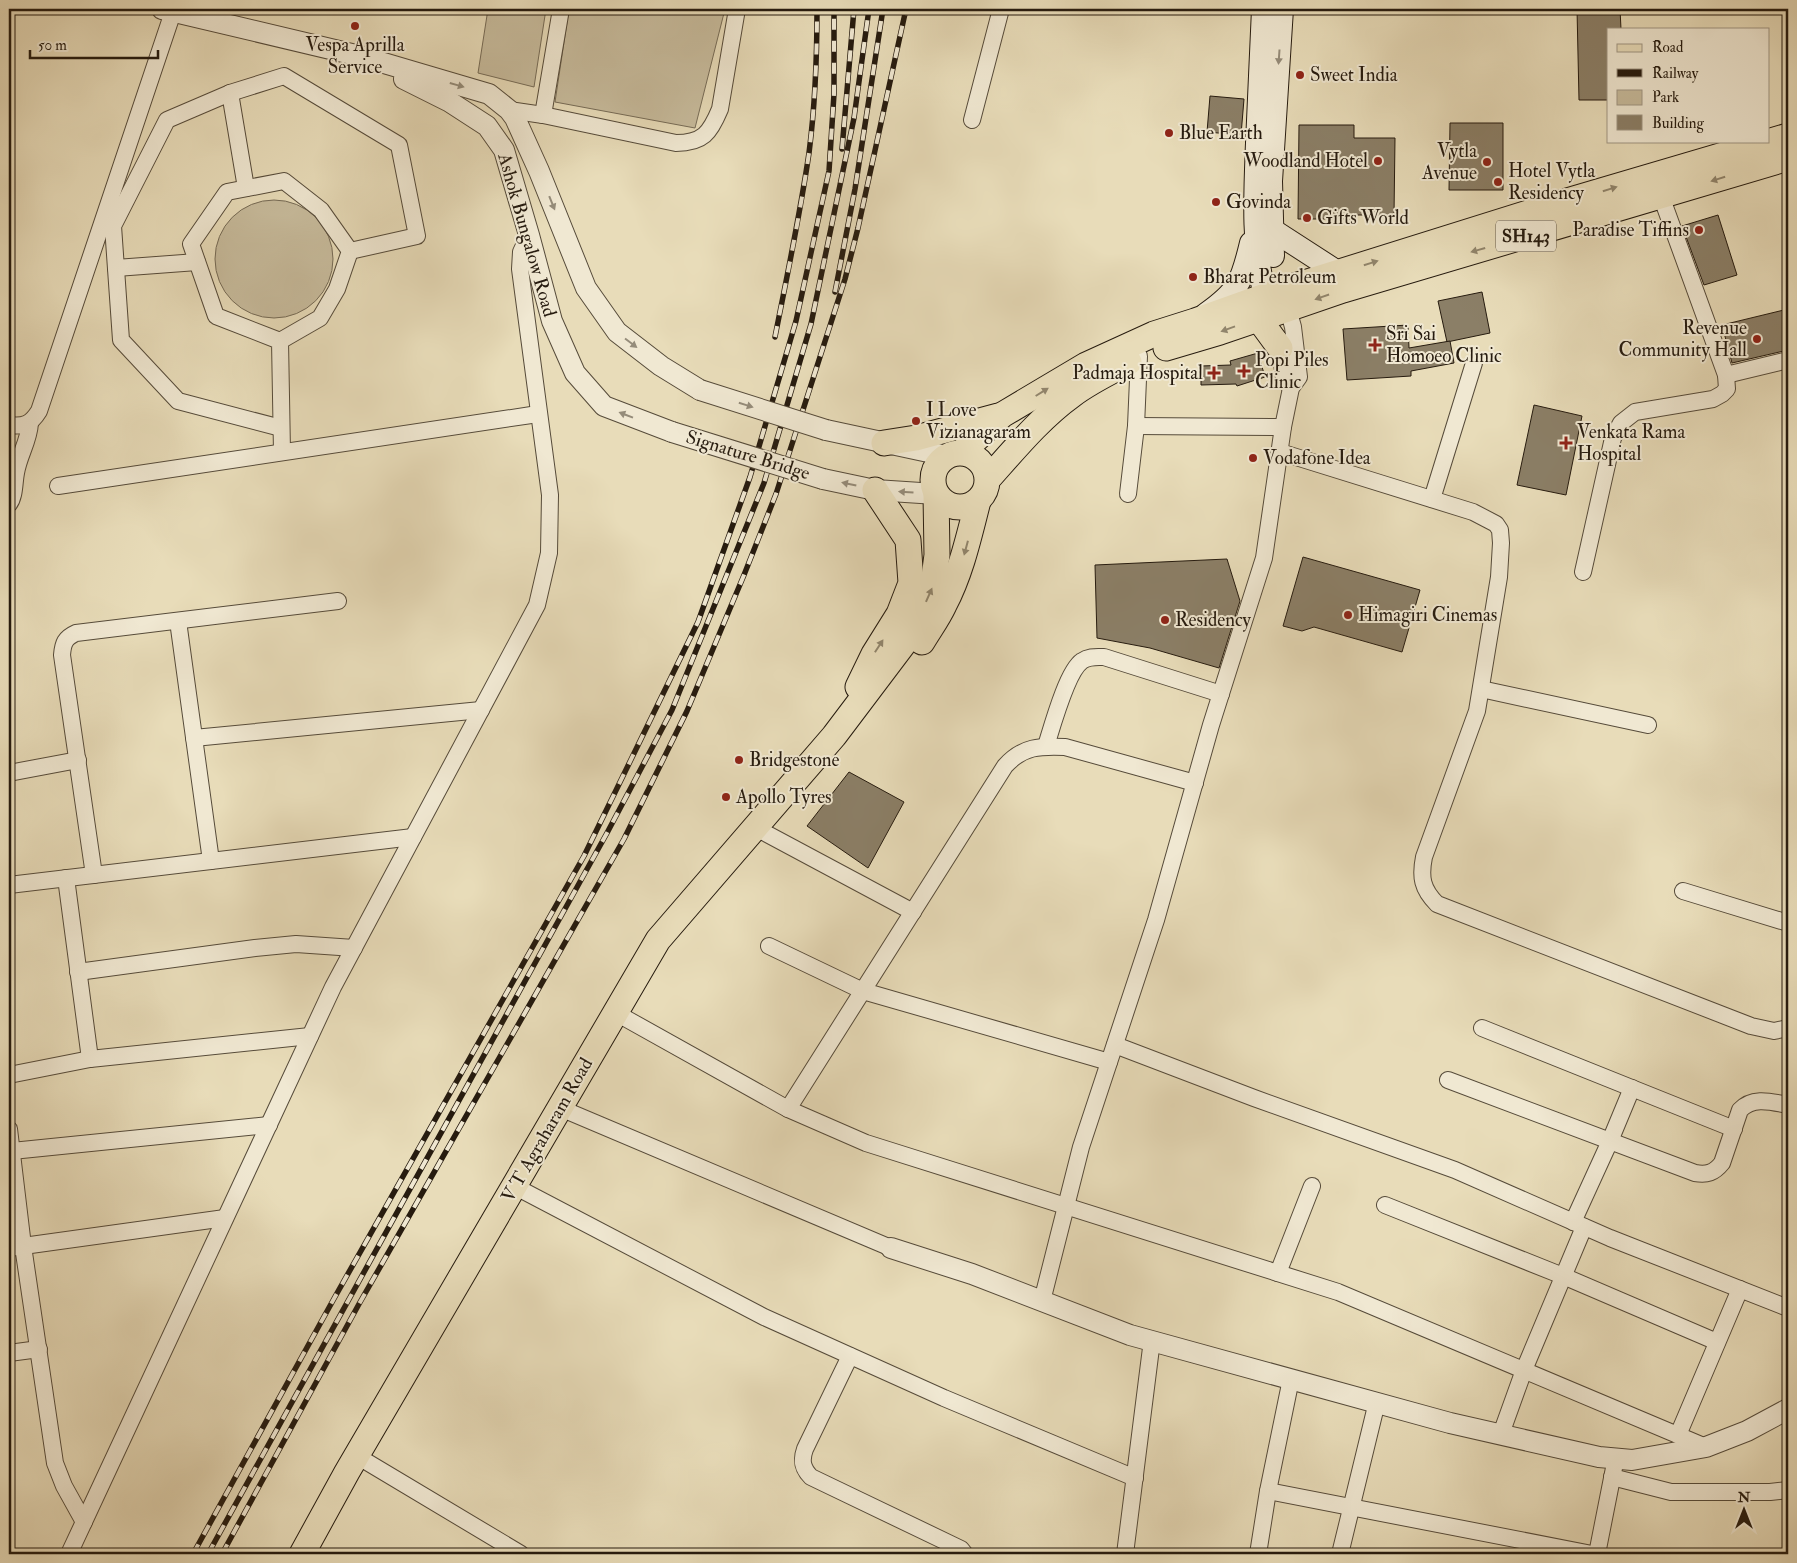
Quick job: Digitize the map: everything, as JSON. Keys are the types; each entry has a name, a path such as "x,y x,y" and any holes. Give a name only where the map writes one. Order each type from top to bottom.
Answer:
{"main road":[{"path":"1263,9 1267,98 1263,226 1258,262 1273,300 1280,348"},
{"path":"1267,98 1282,9"},
{"name":"SH143","path":"1770,141 1788,136"},
{"name":"SH143","path":"983,490 1036,426 1056,407 1073,394 1139,356 1220,332 1273,300 1339,273 1547,207 1768,142"},
{"name":"SH143","path":"954,454 1002,415 1086,365 1154,334 1273,300 1343,290 1788,159"},
{"path":"1263,226 1339,273"},
{"path":"1195,321 1225,301 1238,284 1263,226"},
{"path":"884,442 925,436 1002,415"},
{"path":"954,454 977,458 986,471 983,490 964,555 944,605 903,673 834,736 911,634 933,586 937,555 934,470 939,462 954,454"},
{"path":"934,487 945,503 962,507 970,505 983,490"},
{"path":"834,736 874,654 899,614 911,583 908,540 875,490"},
{"name":"V T Agraharam Road","path":"302,1554 357,1456 658,940 834,736"}],"street":[{"path":"9,425 18,426 30,422 39,411 170,9"},
{"name":"Ashok Bungalow Road","path":"170,9 360,56 489,94 509,110 515,118 539,171 586,288 617,332 661,366 700,390 826,430 954,454"},
{"path":"543,115 560,9"},
{"path":"509,110 543,115 676,143 697,141 706,135 714,124 720,109 737,9"},
{"path":"972,120 1001,9"},
{"name":"Ashok Bungalow Road","path":"360,56 450,102 487,126 504,150 552,321 575,373 604,406 672,432"},
{"path":"281,428 178,401 121,340 113,226 167,120 230,93 284,76 399,145 417,236 350,251"},
{"path":"230,93 246,188"},
{"path":"284,181 321,210 350,251 336,289 320,318 280,340 216,316 191,244 227,192 284,181"},
{"path":"1583,572 1613,438 1621,423 1635,412 1713,399 1727,389 1726,375 1661,196"},
{"path":"69,1554 333,987 537,605 549,553 550,495 520,269 521,252 529,235"},
{"path":"116,268 197,262"},
{"path":"1042,1301 1081,1146 1156,920 1221,694 1264,558 1283,427 1291,388 1299,378 1293,327 1273,300"},
{"path":"280,340 282,452"},
{"path":"1280,348 1284,379 1291,388"},
{"path":"1128,494 1136,426 1139,356"},
{"path":"1726,375 1788,360"},
{"path":"1432,500 1474,363"},
{"path":"58,486 538,414"},
{"path":"9,504 13,495 16,470 28,436 30,422"},
{"path":"1136,426 1283,427"},
{"name":"Signature Bridge","path":"672,432 823,479 875,490 934,487"},
{"path":"1280,452 1488,518 1500,530 1499,577 1477,711 1424,857 1422,869 1423,882 1428,895 1437,904 1751,1026 1774,1031 1788,1028"},
{"path":"94,875 62,655 65,641 69,636 76,633 338,601"},
{"path":"178,621 211,861"},
{"path":"1046,746 1071,674 1080,662 1087,658 1104,657 1221,694"},
{"path":"1480,689 1648,725"},
{"path":"194,738 481,710"},
{"path":"788,1109 1005,766 1020,753 1029,749 1046,746 1065,747 1195,783"},
{"path":"9,772 78,760"},
{"path":"756,828 913,912"},
{"path":"9,885 413,837"},
{"path":"66,878 90,1060"},
{"path":"1684,891 1788,923"},
{"path":"78,972 296,944 354,948"},
{"path":"769,946 863,991 1110,1062"},
{"path":"616,1013 788,1109 866,1143 1338,1292 1706,1447"},
{"path":"1482,1028 1734,1129"},
{"path":"9,1075 90,1060 310,1036"},
{"path":"1115,1045 1254,1098 1456,1170 1578,1224 1788,1308"},
{"path":"1448,1080 1694,1173 1703,1174 1711,1173 1722,1163 1740,1110 1745,1105 1752,1102 1788,1105"},
{"path":"1501,1434 1524,1370 1563,1276 1578,1224 1632,1088"},
{"path":"560,1108 891,1248 972,1274 1130,1334 1450,1423 1599,1456 1614,1468 1670,1492 1770,1492 1788,1490"},
{"path":"12,1151 269,1125"},
{"path":"9,1129 12,1151 16,1247 39,1350 55,1463 64,1486 84,1522"},
{"path":"514,1186 764,1317 944,1398 1135,1478"},
{"path":"1278,1273 1312,1186"},
{"path":"1385,1206 1563,1276 1718,1342"},
{"path":"16,1247 225,1218"},
{"path":"1678,1435 1740,1289"},
{"path":"1126,1554 1152,1340"},
{"path":"9,1353 39,1350"},
{"path":"850,1356 805,1449 802,1458 805,1471 811,1477 962,1549 965,1554"},
{"path":"1258,1554 1268,1491 1291,1379"},
{"path":"1340,1554 1376,1402"},
{"path":"1614,1468 1632,1460 1647,1459 1706,1447 1746,1432 1788,1409"},
{"path":"357,1456 521,1554"},
{"path":"1597,1554 1614,1468"},
{"path":"1268,1491 1592,1554"}],"green space":[{"path":"488,9 546,9 534,87 478,73"},
{"path":"569,9 725,9 695,128 555,102"},
{"path":"274,200 286,201 297,205 316,217 328,236 332,247 332,271 328,282 316,301 297,313 286,317 274,318 262,317 251,313 232,301 220,282 216,271 215,259 216,247 220,236 232,217 251,205 262,201"}],"building":[{"path":"1577,9 1620,9 1621,28 1607,28 1607,100 1579,100"},
{"path":"1210,96 1244,99 1241,135 1207,132"},
{"name":"Vytla Avenue","path":"1450,123 1503,123 1503,190 1449,190"},
{"path":"1299,125 1354,125 1354,138 1395,138 1394,215 1353,215 1353,219 1298,219"},
{"path":"1718,215 1737,275 1704,285 1682,226"},
{"path":"1482,292 1490,333 1447,342 1438,301"},
{"name":"Revenue Community Hall","path":"1788,309 1788,350 1732,363 1722,325"},
{"path":"1408,325 1409,348 1450,341 1454,363 1411,371 1411,376 1347,380 1343,329"},
{"path":"1258,353 1265,377 1237,386 1236,384 1201,385 1201,366 1231,365 1230,361"},
{"path":"1534,405 1582,416 1566,495 1517,485"},
{"path":"1303,557 1420,590 1402,652 1314,627 1302,631 1283,626"},
{"name":"Residency","path":"1227,559 1240,601 1219,668 1150,648 1097,638 1095,565"},
{"path":"849,772 904,802 868,868 807,826"}],"railway":[{"path":"775,337 809,153 813,117 817,9"},
{"path":"193,1554 336,1295 584,856 698,622 750,477 796,321 829,171 834,94 834,9"},
{"path":"842,149 854,9"},
{"path":"208,1554 607,833 672,710 764,483 811,324 854,118 869,9"},
{"path":"835,292 855,189 883,9"},
{"path":"222,1554 359,1304 624,839 687,711 776,494 845,279 906,9"}],"place":[{"name":"Vespa Aprilla Service","path":"355,26"},
{"name":"Sweet India","path":"1300,75"},
{"name":"Blue Earth","path":"1169,133"},
{"name":"Woodland Hotel","path":"1378,161"},
{"name":"Vytla Avenue","path":"1487,162"},
{"name":"Hotel Vytla Residency","path":"1498,182"},
{"name":"Govinda","path":"1216,202"},
{"name":"Gifts World","path":"1307,218"},
{"name":"Paradise Tiffins","path":"1699,230"},
{"name":"Bharat Petroleum","path":"1193,277"},
{"name":"Revenue Community Hall","path":"1757,339"},
{"name":"Sri Sai Homoeo Clinic","path":"1375,345"},
{"name":"Popi Piles Clinic","path":"1244,371"},
{"name":"Padmaja Hospital","path":"1214,373"},
{"name":"I Love Vizianagaram","path":"916,421"},
{"name":"Venkata Rama Hospital","path":"1566,443"},
{"name":"Vodafone Idea","path":"1253,458"},
{"name":"Himagiri Cinemas","path":"1348,615"},
{"name":"Residency","path":"1165,620"},
{"name":"Bridgestone","path":"739,760"},
{"name":"Apollo Tyres","path":"726,797"}]}
